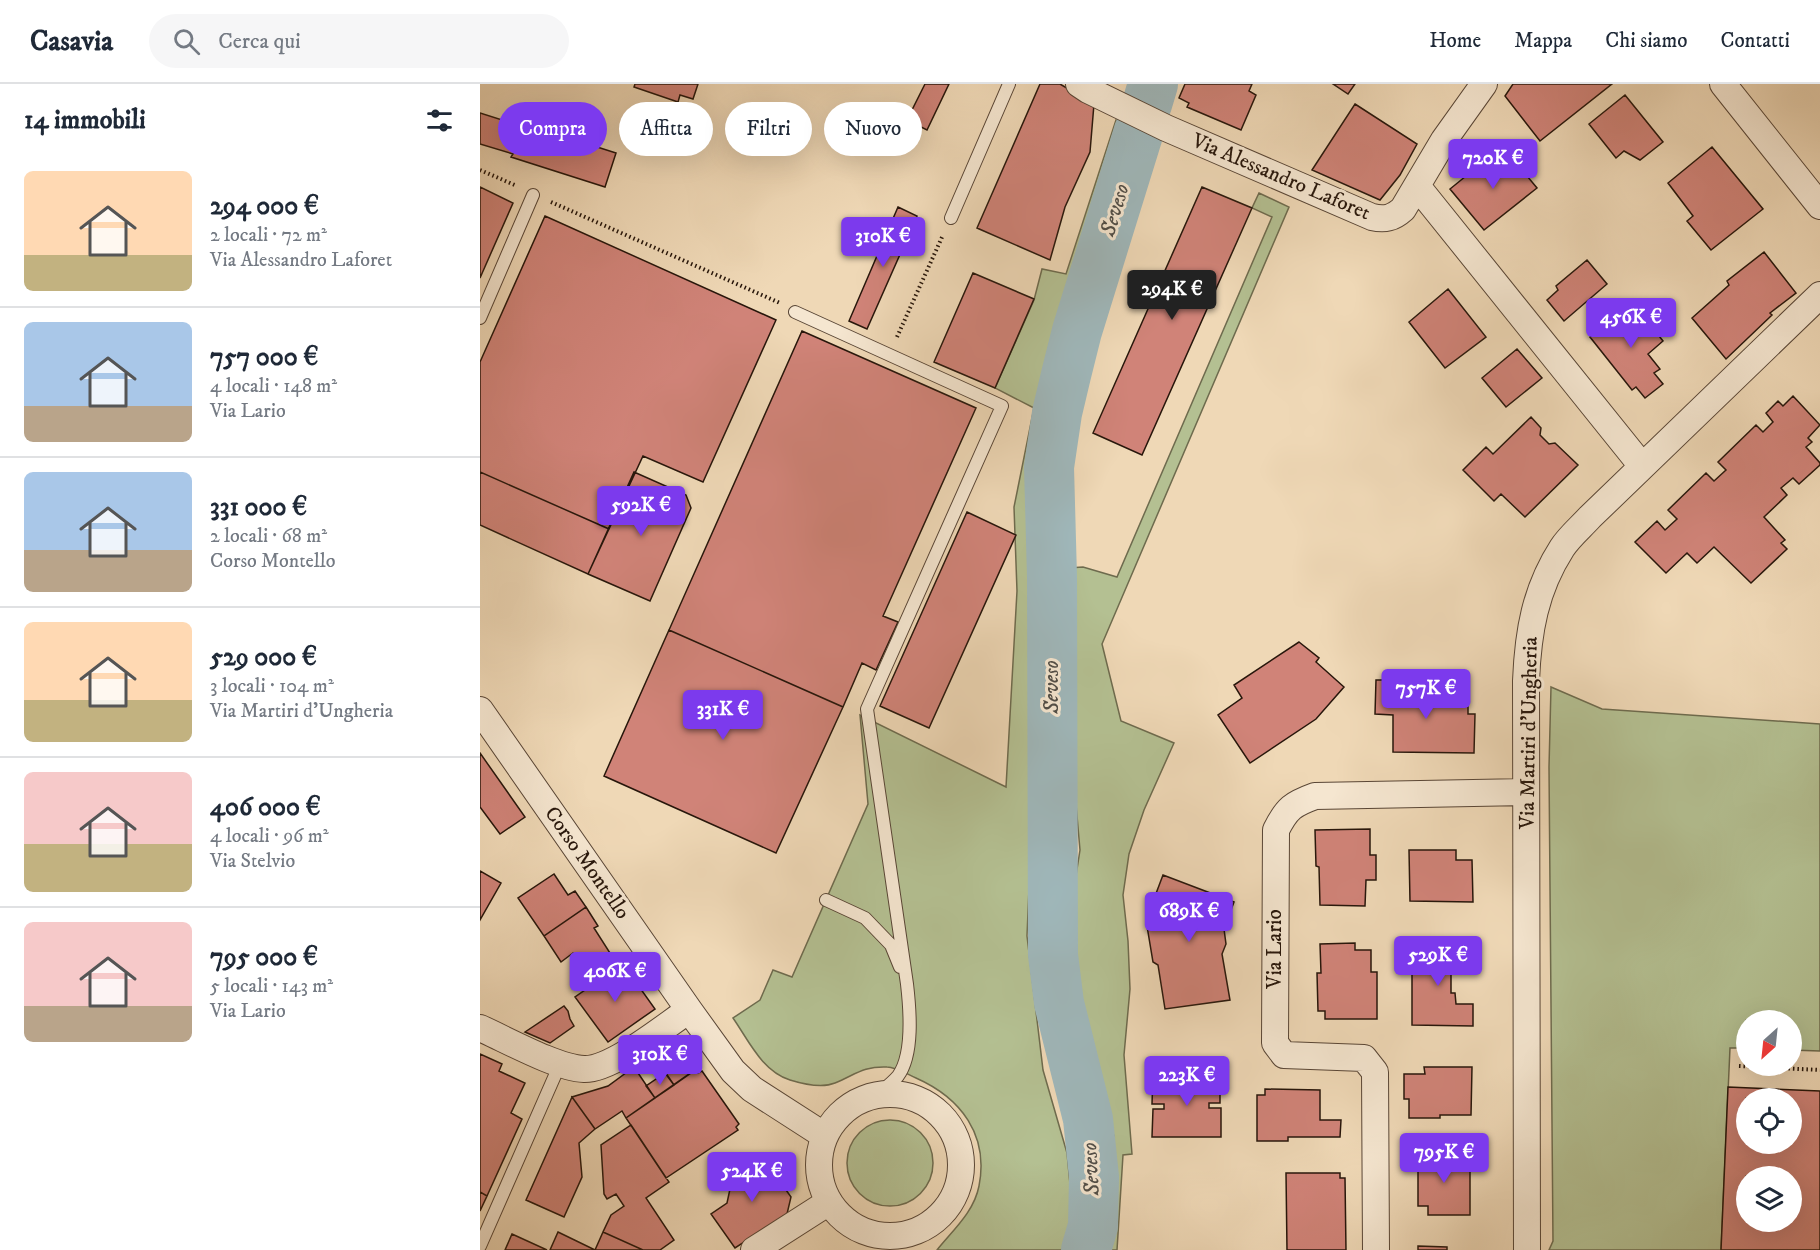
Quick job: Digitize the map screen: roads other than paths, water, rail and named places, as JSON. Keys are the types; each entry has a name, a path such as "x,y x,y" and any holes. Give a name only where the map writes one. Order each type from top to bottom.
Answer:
{"street":[{"name":"Via Alessandro Laforet","path":"1079,84 1166,128 1372,217 1389,219 1403,209 1444,141 1484,84"},
{"path":"1723,84 1820,206"},
{"path":"1417,186 1642,466"},
{"name":"Via Martiri d'Ungheria","path":"1527,1250 1526,681 1528,645 1534,609 1563,546 1642,466 1820,295"},
{"name":"Corso Montello","path":"480,710 733,1071 752,1089 825,1136"},
{"name":"Via Lario","path":"1376,1250 1375,1072 1364,1058 1284,1055 1275,1043 1276,830 1284,815 1297,803 1315,796 1526,792"},
{"path":"480,1028 560,1064 585,1069 605,1065 689,1010"},
{"path":"894,1094 911,1097 927,1104 940,1115 958,1144 961,1161 960,1178 955,1194 946,1209 934,1221 903,1242 853,1226 829,1202 822,1186 819,1169 820,1152 825,1136 834,1121 846,1109 861,1100 877,1095 894,1094"},
{"path":"754,1250 829,1202"}],"lane":[{"path":"951,218 1009,84"},
{"path":"480,318 534,194"},
{"path":"795,312 1002,406 867,709 910,1017 908,1050 898,1075 877,1095"},
{"path":"826,900 865,918 891,945 907,984"},
{"path":"480,1246 560,1064"}],"waterway":[{"name":"Seveso","path":"1147,104 1153,84"},
{"name":"Seveso","path":"1086,1250 1093,1226 1094,1177 1088,1119 1059,1003 1053,955 1052,577 1049,467 1057,413 1077,331 1139,131"}]}
